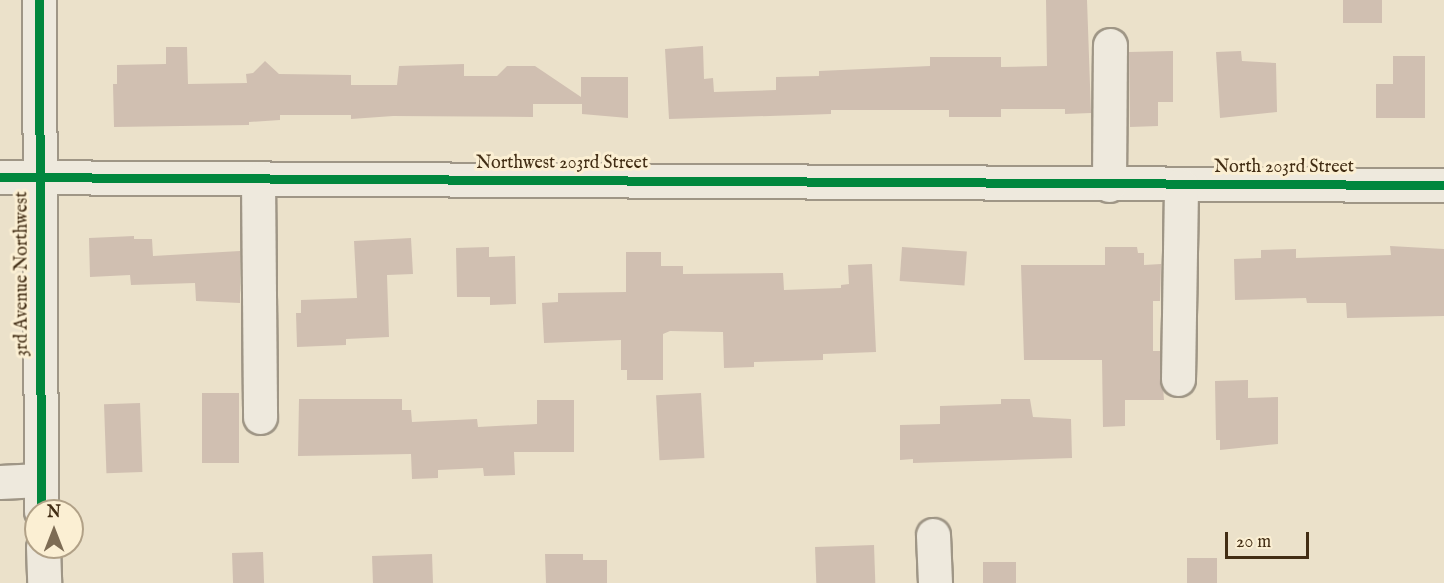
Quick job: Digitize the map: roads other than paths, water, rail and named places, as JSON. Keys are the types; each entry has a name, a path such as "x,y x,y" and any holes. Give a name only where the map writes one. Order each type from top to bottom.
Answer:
{"street":[{"name":"3rd Avenue Northwest","path":"39,0 41,495"},
{"path":"1110,45 1116,185"},
{"name":"Northwest 203rd Street","path":"0,177 1116,185"},
{"path":"258,179 260,417"},
{"name":"North 203rd Street","path":"1116,185 1444,185"},
{"path":"1178,379 1181,185"},
{"path":"0,482 41,495"},
{"path":"933,535 934,583"},
{"path":"43,559 44,583"}]}
